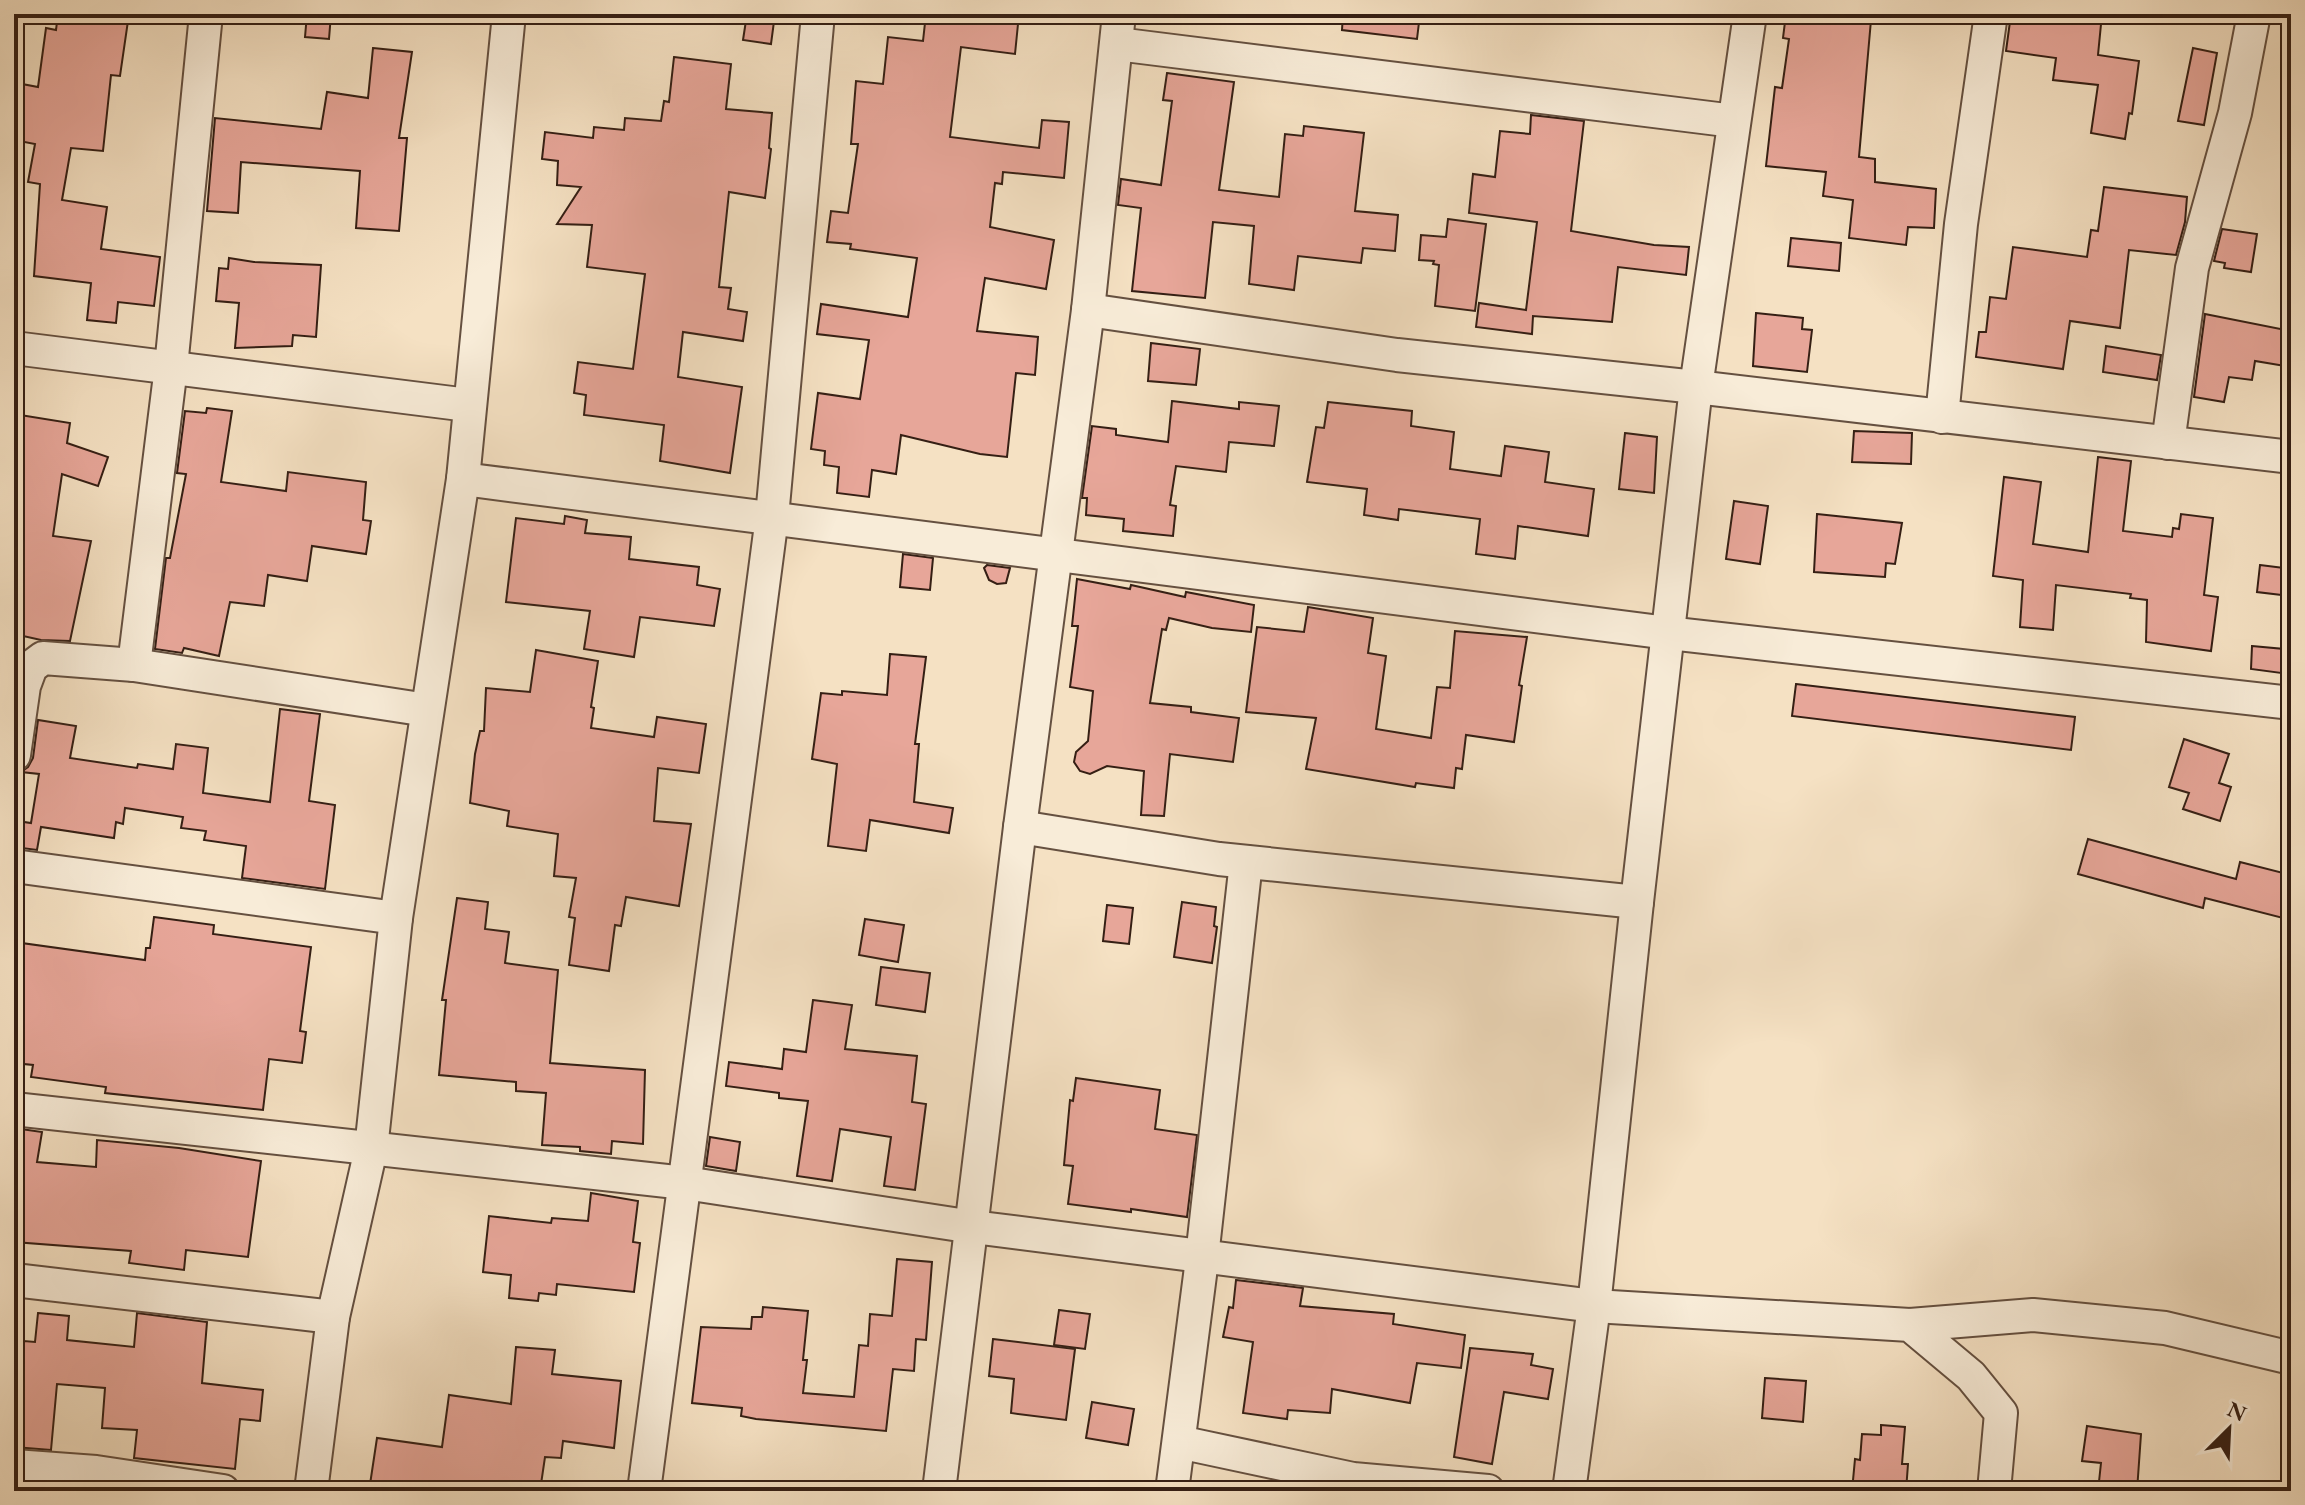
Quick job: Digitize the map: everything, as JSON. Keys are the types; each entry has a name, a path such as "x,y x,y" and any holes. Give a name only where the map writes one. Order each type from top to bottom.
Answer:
{"street":[{"path":"134,665 171,367 206,14"},
{"path":"311,1491 333,1317 371,1149 396,918 463,479 509,14"},
{"path":"644,1491 772,517 818,14"},
{"path":"1569,1491 1594,1306 1696,387 1750,14"},
{"path":"1942,417 1961,224 1991,14"},
{"path":"2168,443 2192,268 2235,113 2254,14"},
{"path":"939,1491 1020,827 1088,310 1118,29 1734,121"},
{"path":"1088,310 1397,355 2291,457"},
{"path":"14,348 468,405"},
{"path":"463,479 1668,633 2291,703"},
{"path":"14,755 24,686 31,667 43,658 134,665 427,710"},
{"path":"1020,827 1246,862 1637,902"},
{"path":"1172,1491 1246,862"},
{"path":"14,866 396,918"},
{"path":"14,1109 685,1183 973,1227 1594,1306 1910,1325 2033,1315 2165,1328 2291,1358"},
{"path":"14,1280 333,1317"},
{"path":"1910,1325 1971,1376 2001,1413 1994,1491"},
{"path":"1179,1442 1353,1479 1488,1491"},
{"path":"14,1466 96,1472 223,1491"}],"building":[{"path":"58,14 129,14 120,76 111,75 103,151 71,148 62,200 107,207 101,249 160,257 154,306 118,302 116,323 87,320 91,283 34,276 40,184 28,182 35,144 14,138 22,84 38,87 46,28 56,30"},
{"path":"307,14 331,14 329,39 305,37"},
{"path":"747,14 775,14 771,44 743,40"},
{"path":"926,14 1019,14 1015,54 961,47 950,137 1039,148 1042,120 1069,122 1064,178 1003,172 1002,184 995,183 990,227 1054,240 1046,289 985,278 977,331 1038,337 1035,375 1016,373 1007,457 980,454 901,435 896,474 872,470 869,497 837,493 839,467 824,465 825,451 811,449 818,393 860,399 869,340 817,334 821,304 908,317 917,258 850,249 851,244 827,242 831,211 848,213 858,144 851,144 856,81 883,84 888,37 923,41"},
{"path":"1343,14 1420,14 1417,39 1342,30"},
{"path":"1786,14 1871,20 1859,157 1875,159 1875,182 1936,189 1934,228 1908,227 1906,245 1849,238 1853,200 1823,196 1826,172 1766,166 1775,87 1782,88 1789,39 1783,38"},
{"path":"2011,14 2102,14 2098,55 2139,61 2132,114 2129,113 2125,139 2091,133 2098,85 2053,80 2056,58 2006,51"},
{"path":"373,48 412,52 399,138 407,138 399,231 356,228 360,171 241,162 238,213 207,211 215,118 321,129 327,92 368,98"},
{"path":"2193,48 2217,53 2204,125 2178,121"},
{"path":"674,57 731,64 726,109 772,113 765,198 729,192 719,287 731,288 728,309 747,312 743,341 683,332 678,377 742,387 730,473 660,461 664,425 584,415 586,395 574,393 578,362 633,369 645,274 587,267 592,225 557,224 581,187 557,185 558,161 542,159 545,132 593,138 594,127 624,130 625,118 661,121 664,101 669,102"},
{"path":"1167,73 1234,82 1219,190 1279,197 1285,134 1303,136 1304,126 1364,133 1355,211 1398,215 1395,251 1363,248 1361,263 1298,256 1294,290 1249,284 1254,226 1213,222 1205,298 1132,291 1141,208 1118,205 1121,179 1161,185 1172,101 1163,100"},
{"path":"1531,115 1584,121 1571,231 1654,245 1689,247 1686,275 1618,267 1612,322 1533,316 1532,334 1476,327 1479,303 1526,310 1537,222 1469,213 1473,174 1495,177 1500,131 1530,134"},
{"path":"2104,187 2187,197 2185,222 2176,255 2129,250 2120,328 2070,321 2063,369 1976,357 1979,332 1986,332 1990,297 2006,299 2013,247 2087,257 2091,230 2098,231"},
{"path":"1448,219 1486,224 1475,311 1435,306 1439,265 1433,264 1434,261 1419,260 1421,235 1446,237"},
{"path":"2222,229 2257,234 2251,272 2224,268 2225,263 2214,261"},
{"path":"1791,238 1841,243 1839,271 1788,266"},
{"path":"229,258 321,265 316,337 293,335 292,346 235,348 239,303 216,301 219,268 228,269"},
{"path":"1756,313 1803,318 1802,329 1812,330 1807,372 1753,366"},
{"path":"2205,314 2291,331 2291,367 2255,361 2252,380 2229,377 2224,402 2194,397"},
{"path":"1151,343 1200,349 1196,385 1148,381"},
{"path":"2106,346 2161,355 2157,380 2103,372"},
{"path":"1172,401 1239,409 1239,402 1279,406 1274,446 1229,442 1226,472 1176,466 1170,505 1176,506 1173,536 1123,531 1124,519 1086,515 1087,498 1082,498 1092,426 1116,429 1116,435 1168,442"},
{"path":"1328,402 1412,411 1411,426 1454,432 1450,469 1501,476 1505,446 1549,452 1545,482 1594,489 1588,536 1518,526 1515,559 1476,554 1480,519 1399,509 1398,520 1364,515 1367,489 1307,482 1316,427 1324,428"},
{"path":"207,408 232,411 221,482 286,491 288,472 366,482 363,520 371,521 366,554 312,546 307,581 268,575 264,606 230,602 219,656 184,648 182,653 155,649 166,558 170,558 186,474 177,473 185,411 206,413"},
{"path":"14,414 70,423 67,443 108,457 98,486 62,474 53,536 91,541 70,641 41,640 14,634"},
{"path":"1854,431 1912,433 1911,464 1852,462"},
{"path":"1625,433 1657,437 1654,493 1619,489"},
{"path":"2098,457 2131,461 2123,531 2172,537 2173,528 2179,529 2181,514 2213,518 2204,595 2218,597 2211,651 2146,642 2147,600 2130,598 2131,594 2056,585 2053,630 2020,627 2023,580 1993,576 2004,477 2041,482 2033,544 2088,552"},
{"path":"1734,501 1768,506 1760,564 1726,559"},
{"path":"1817,514 1902,523 1895,564 1886,563 1885,577 1814,572"},
{"path":"565,516 587,520 585,533 631,537 629,559 699,567 697,585 720,589 714,626 640,617 634,657 584,649 590,611 506,602 516,518 564,524"},
{"path":"903,554 933,558 930,590 900,587"},
{"path":"987,565 1010,568 1006,583 997,584 989,580 984,568"},
{"path":"2260,565 2291,569 2291,596 2257,592"},
{"path":"1077,579 1130,589 1131,585 1185,597 1186,592 1254,605 1251,632 1212,628 1169,618 1166,630 1162,629 1150,703 1191,707 1191,712 1239,718 1233,762 1170,754 1164,816 1141,815 1144,771 1107,766 1090,774 1080,771 1074,762 1076,752 1088,741 1093,691 1070,687 1078,626 1072,626"},
{"path":"1308,607 1373,618 1368,653 1386,656 1376,729 1431,738 1437,687 1450,688 1455,631 1527,637 1514,742 1466,735 1462,769 1456,768 1454,788 1416,783 1415,787 1306,769 1316,718 1246,712 1257,627 1304,632"},
{"path":"2252,646 2284,649 2281,673 2251,669"},
{"path":"536,650 598,661 591,728 654,737 657,717 706,724 699,773 658,768 654,821 691,824 679,906 626,897 621,926 615,925 609,971 569,965 575,918 569,917 576,878 554,876 558,834 507,826 509,811 470,803 475,754 480,731 484,731 486,688 530,692"},
{"path":"890,654 926,657 915,744 919,744 914,802 953,808 949,833 870,820 866,851 828,846 837,764 812,759 821,693 842,695 842,691 887,695"},
{"path":"1796,684 2075,717 2071,750 1792,716"},
{"path":"280,709 320,714 309,801 335,805 325,889 242,878 246,846 204,840 206,831 181,828 183,817 125,808 123,824 116,822 114,838 41,827 37,850 14,847 17,821 31,823 39,774 21,772 33,758 38,720 76,726 70,758 137,768 138,764 173,769 176,744 208,748 203,793 270,802"},
{"path":"2184,739 2229,754 2219,783 2231,787 2220,821 2183,809 2189,793 2169,787"},
{"path":"2088,839 2236,879 2240,862 2291,875 2291,920 2205,898 2203,908 2078,874"},
{"path":"457,898 488,902 485,929 509,932 505,963 558,970 550,1063 645,1070 643,1144 612,1141 611,1154 580,1151 580,1147 542,1145 546,1093 516,1091 516,1082 439,1075 446,1000 442,1000"},
{"path":"1182,902 1216,907 1214,926 1217,927 1212,963 1174,957"},
{"path":"1107,905 1133,908 1129,944 1103,941"},
{"path":"154,917 214,925 213,934 311,947 300,1031 306,1032 302,1063 269,1059 263,1110 105,1093 106,1087 31,1077 33,1065 14,1063 14,942 145,960 146,948 150,948"},
{"path":"865,919 904,925 898,962 859,955"},
{"path":"881,967 930,973 925,1012 876,1005"},
{"path":"813,1000 852,1005 845,1049 917,1056 912,1102 926,1104 915,1190 884,1186 891,1137 840,1129 832,1181 797,1176 808,1101 779,1098 779,1093 726,1086 729,1062 782,1069 784,1049 806,1052"},
{"path":"1076,1078 1160,1090 1155,1129 1197,1135 1187,1217 1068,1204 1073,1166 1064,1165 1070,1100 1073,1101"},
{"path":"14,1128 42,1132 37,1162 96,1167 97,1140 179,1148 261,1161 248,1257 186,1250 184,1270 129,1263 131,1251 14,1242"},
{"path":"710,1137 740,1142 736,1171 706,1166"},
{"path":"591,1193 638,1201 633,1242 640,1243 634,1292 557,1284 556,1295 539,1293 538,1301 509,1298 511,1275 483,1272 489,1216 551,1223 552,1218 588,1221"},
{"path":"897,1259 932,1262 926,1340 916,1339 914,1371 893,1369 886,1431 756,1419 741,1416 742,1408 692,1403 701,1327 751,1329 752,1317 762,1317 763,1307 808,1311 803,1393 854,1397 859,1345 868,1346 870,1314 892,1316"},
{"path":"1236,1280 1303,1288 1300,1306 1394,1314 1393,1324 1465,1335 1461,1368 1417,1363 1410,1403 1332,1389 1330,1413 1288,1410 1287,1419 1243,1413 1253,1342 1223,1337 1229,1307 1233,1308"},
{"path":"1059,1310 1090,1314 1085,1349 1054,1345"},
{"path":"38,1313 69,1316 67,1340 134,1347 137,1313 207,1322 202,1383 263,1390 260,1421 240,1419 235,1469 134,1458 137,1430 102,1428 105,1388 57,1384 51,1450 14,1447 14,1381 20,1381 24,1341 35,1342"},
{"path":"993,1339 1075,1349 1066,1420 1011,1413 1014,1379 989,1376"},
{"path":"516,1347 555,1350 552,1374 621,1381 614,1448 563,1441 561,1458 545,1457 540,1491 369,1491 377,1438 442,1447 449,1395 511,1404"},
{"path":"1470,1348 1533,1354 1531,1365 1553,1369 1548,1399 1504,1392 1492,1464 1454,1457"},
{"path":"1765,1378 1806,1381 1803,1422 1762,1418"},
{"path":"1092,1402 1134,1409 1128,1445 1086,1438"},
{"path":"1881,1425 1905,1427 1902,1464 1908,1464 1906,1491 1852,1491 1855,1459 1860,1460 1862,1434 1881,1435"},
{"path":"2087,1426 2141,1434 2137,1491 2098,1491 2101,1463 2082,1461"}]}
